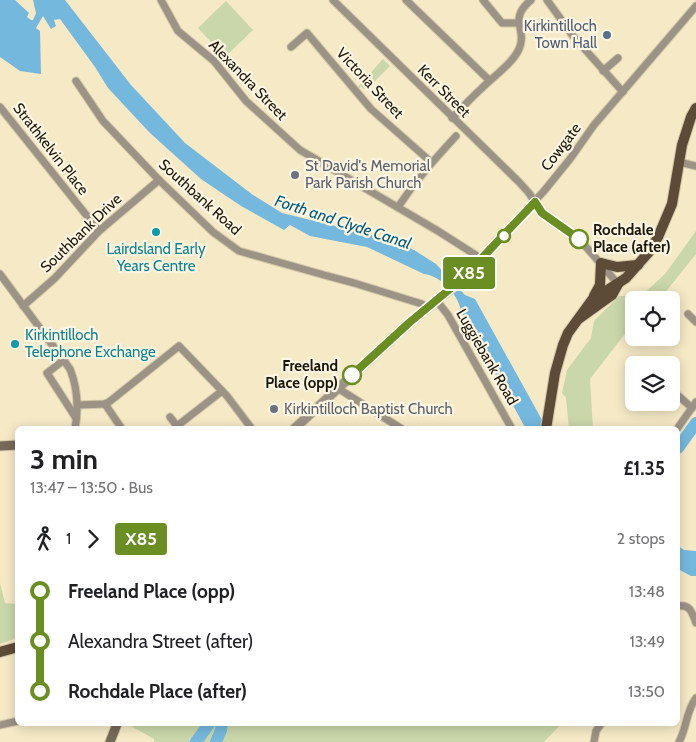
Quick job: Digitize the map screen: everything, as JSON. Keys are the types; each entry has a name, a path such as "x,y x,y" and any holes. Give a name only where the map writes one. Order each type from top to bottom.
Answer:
{"main road":[{"path":"577,321 612,295 618,284 650,252 666,221 672,204 684,136 696,108"},
{"path":"546,426 554,373 560,350 568,333 599,288 601,263 617,267 638,265"},
{"path":"592,300 606,289 618,284"},
{"path":"0,446 15,445"},
{"path":"0,652 15,648"},
{"path":"110,742 116,726"}],"street":[{"name":"Alexandra Street","path":"161,0 178,31 214,61 246,101 300,150 482,259"},
{"name":"Kerr Street","path":"333,0 519,182 542,213 581,240 618,284"},
{"path":"406,0 489,80"},
{"path":"483,0 502,23 518,23"},
{"path":"452,118 503,68 518,50 520,37 518,23 522,8 531,0"},
{"path":"547,0 573,36 623,92"},
{"name":"Cowgate","path":"297,426 426,308 461,281 482,259 535,202 570,159 594,125 696,6"},
{"name":"Victoria Street","path":"291,47 307,34 371,109 431,162"},
{"path":"603,71 618,58"},
{"name":"Southbank Road","path":"76,81 103,121 159,180 206,225 239,251 324,276 354,282 422,304 426,308"},
{"name":"Strathkelvin Place","path":"0,107 99,231"},
{"path":"398,207 431,162 456,136"},
{"path":"679,162 696,166"},
{"name":"Southbank Drive","path":"23,306 55,278 99,231 159,180"},
{"path":"0,274 64,360 74,380 78,404 76,426"},
{"name":"Luggiebank Road","path":"439,299 510,426"},
{"path":"688,314 696,322"},
{"path":"78,404 105,404 177,346 182,347 237,408 250,426"},
{"path":"64,360 47,373 77,419"},
{"path":"339,389 397,426"},
{"path":"176,426 222,391"},
{"path":"678,426 694,405 680,395"},
{"path":"105,404 120,426"},
{"path":"170,417 174,426"},
{"path":"680,606 689,608 696,623"},
{"path":"679,742 683,734 688,711 696,698"},
{"path":"0,724 15,722"},
{"path":"594,742 596,731 600,726"}],"green space":[{"path":"226,1 253,30 225,57 198,28"},
{"path":"383,59 390,66 368,88 364,89 361,86 359,89 357,88"},
{"path":"696,231 696,254 666,291 646,291 665,274"},
{"path":"619,296 625,296 625,334 590,379 593,426 569,426 566,398 562,393 567,370 591,338 594,321"},
{"path":"0,583 5,603 15,604 15,639 0,644"},
{"path":"131,726 559,726 544,742 154,742 154,739"}],"water":[{"path":"0,0 15,0 29,13 27,17 33,20 36,13 33,0 65,0 131,85 185,143 253,195 282,213 392,240 414,250 436,264 465,295 475,299 545,426 524,426 461,311 456,298 448,287 437,278 424,274 367,247 310,236 290,225 284,230 241,206 201,179 150,133 108,88 60,19 54,20 56,26 51,29 43,16 36,28 40,31 41,74 20,71 0,57"},
{"path":"680,547 684,550 696,551 696,576 691,576 680,570"}],"waterway":[{"path":"680,445 696,423"},
{"path":"196,742 208,726"},
{"path":"216,742 222,726"}],"bus line":[{"name":"X85","path":"352,375 426,308 462,279 487,255 535,202 542,213 579,239"}],"place":[{"name":"Kirkintilloch Town Hall","path":"607,35"},
{"name":"St David's Memorial Park Parish Church","path":"295,175"},
{"name":"Lairdsland Early Years Centre","path":"156,232"},
{"name":"Rochdale Place (after)","path":"579,239"},
{"name":"Kirkintilloch Telephone Exchange","path":"15,344"},
{"name":"Freeland Place (opp)","path":"352,375"},
{"name":"Kirkintilloch Baptist Church","path":"274,409"}],"water label":[{"name":"Forth and Clyde Canal","path":"343,222"}]}
